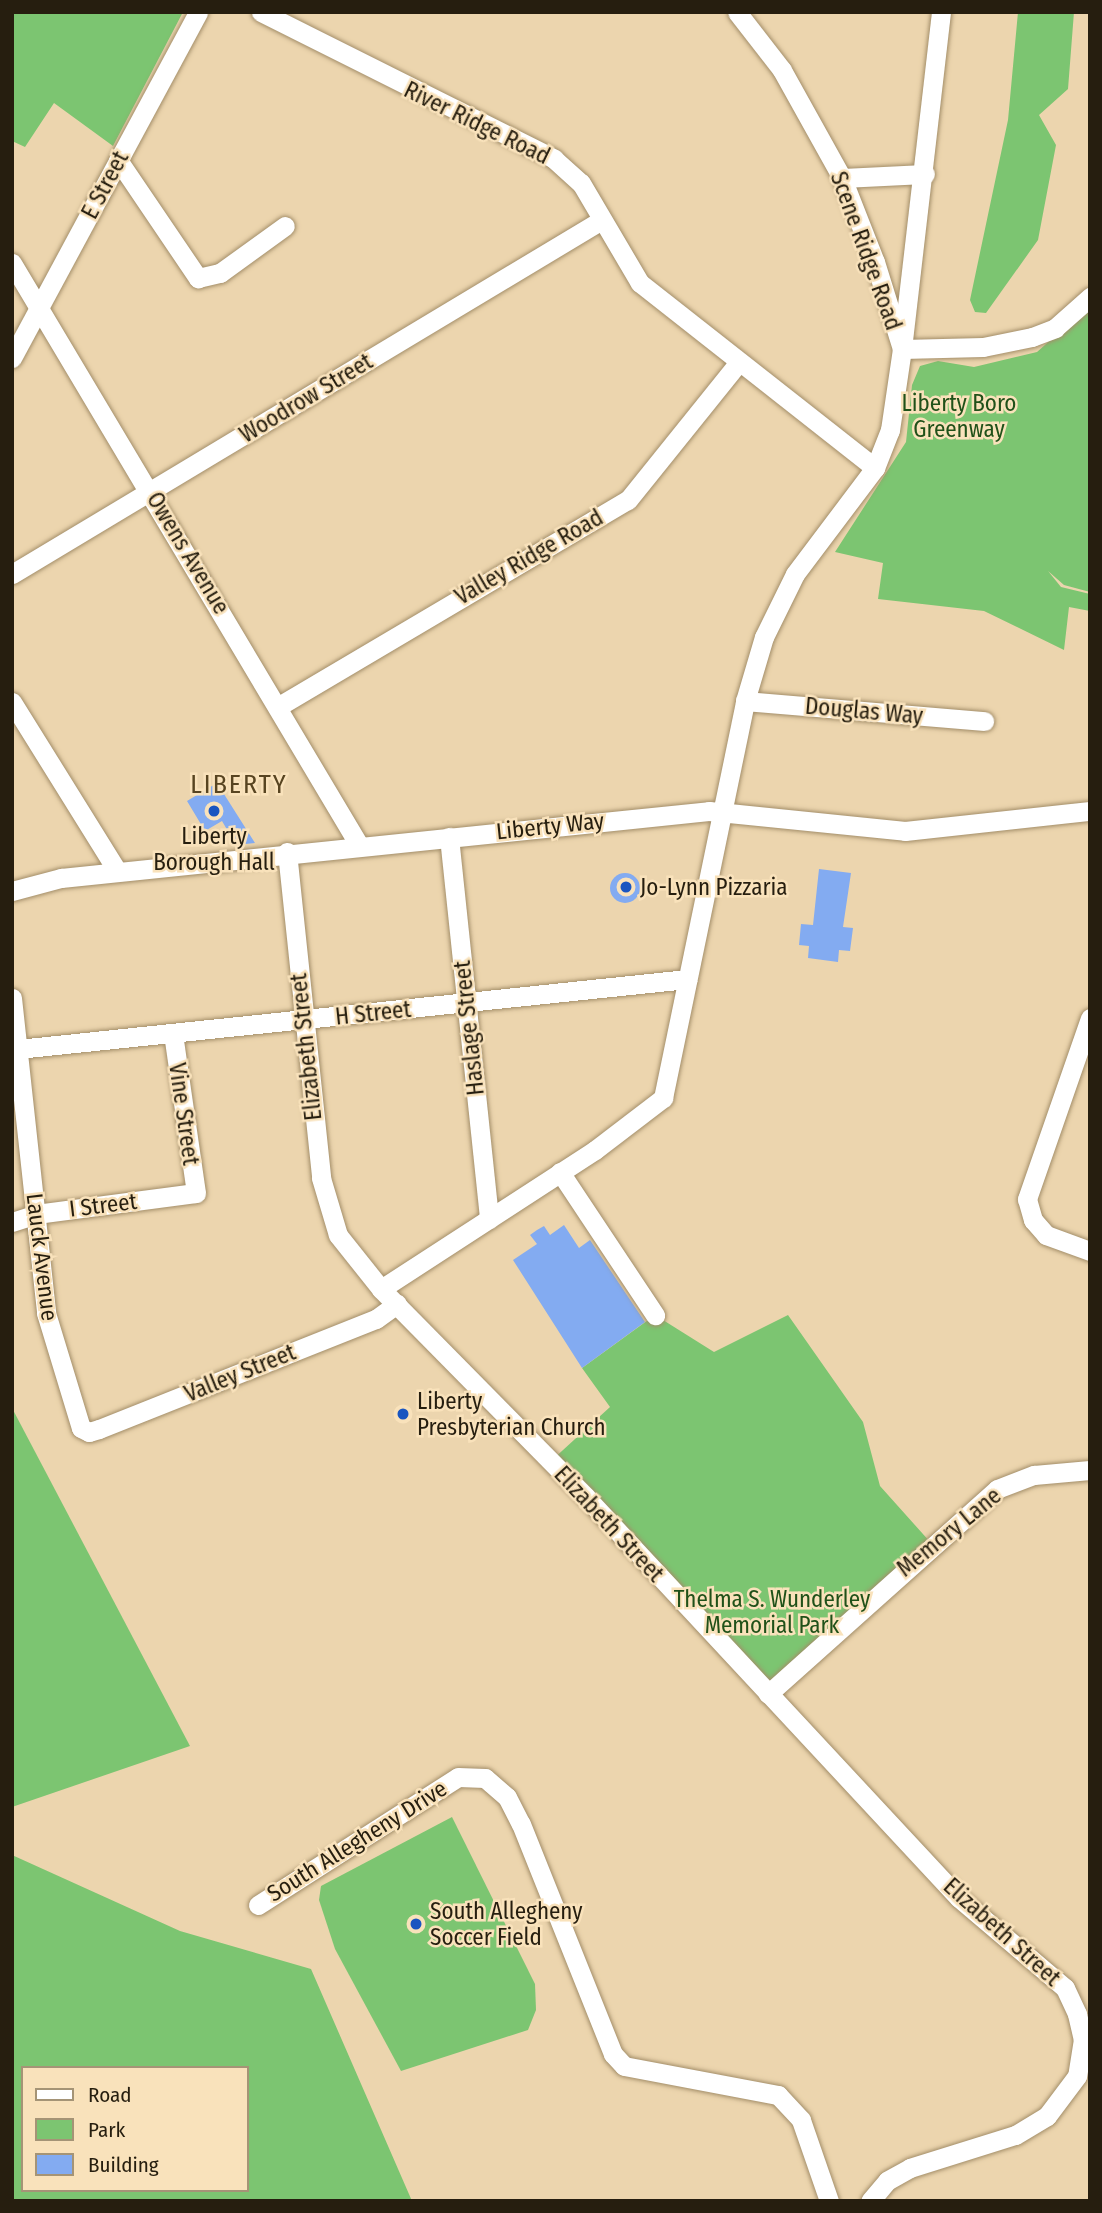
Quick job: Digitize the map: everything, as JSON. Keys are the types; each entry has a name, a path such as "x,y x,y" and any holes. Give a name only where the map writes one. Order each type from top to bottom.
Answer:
{"street":[{"name":"E Street","path":"12,358 198,12"},
{"name":"River Ridge Road","path":"261,12 554,159 581,183 600,221 640,284 875,468"},
{"name":"Scene Ridge Road","path":"560,1172 595,1150 663,1098 745,701 764,637 795,574 875,468 890,430 902,349 842,178 782,70 737,12"},
{"path":"941,12 925,174 902,349 983,347 1032,337 1055,328 1090,297"},
{"path":"118,160 198,278 212,277 285,226"},
{"path":"842,178 925,174"},
{"name":"Woodrow Street","path":"12,574 600,221"},
{"name":"Owens Avenue","path":"12,263 151,491 359,845"},
{"name":"Valley Ridge Road","path":"279,706 628,500 739,362"},
{"name":"Douglas Way","path":"745,701 984,721"},
{"path":"12,702 117,871"},
{"name":"Liberty Way","path":"12,891 61,878 287,852 722,812 905,831 1090,811"},
{"name":"Haslage Street","path":"449,836 489,1219"},
{"name":"Elizabeth Street","path":"287,852 302,1021 330,1215 344,1244 381,1289 959,1898 1065,1988 1083,2039 1077,2076 1047,2116 1015,2135 910,2168 887,2181 870,2201"},
{"name":"H Street","path":"18,1049 687,979"},
{"name":"Lauck Avenue","path":"12,998 46,1313 82,1428"},
{"path":"1090,1018 1027,1199 1033,1220 1046,1235 1090,1251"},
{"name":"Vine Street","path":"173,1034 195,1193"},
{"path":"381,1289 560,1172 655,1315"},
{"name":"I Street","path":"12,1222 36,1214 195,1193"},
{"name":"Valley Street","path":"82,1428 89,1433 112,1424 376,1319 397,1304"},
{"name":"Memory Lane","path":"768,1694 997,1489 1034,1475 1090,1470"},
{"name":"South Allegheny Drive","path":"258,1905 458,1777 485,1778 507,1797 521,1824 613,2054 624,2066 778,2095 801,2120 829,2201"}],"green space":[{"path":"12,12 183,12 113,146 54,103 25,147 12,141"},
{"path":"1018,12 1074,12 1068,89 1039,115 1056,145 1038,240 986,313 975,312 970,300 1008,120"},
{"name":"Liberty Boro Greenway","path":"1090,305 1090,592 1064,585 1048,571 1061,587 1090,594 1090,611 1069,607 1064,650 984,611 878,599 883,563 835,552 906,442 912,385 920,366 938,361 974,367 1037,352"},
{"name":"Thelma S. Wunderley Memorial Park","path":"655,1315 714,1352 788,1315 863,1422 880,1486 931,1543 768,1694 551,1461 610,1407 582,1368"},
{"path":"12,1408 190,1746 12,1807"},
{"name":"South Allegheny Soccer Field","path":"452,1817 535,1984 536,2010 528,2030 401,2071 335,1949 319,1900 321,1886"},
{"path":"12,1855 180,1931 311,1969 412,2201 12,2201"}],"building":[{"name":"Liberty Borough Hall","path":"217,783 255,843 236,845 222,821 205,831 187,801"},
{"path":"819,869 851,873 843,927 853,928 850,951 839,950 838,962 808,958 809,946 799,945 801,924 813,925"},
{"name":"Jo-Lynn Pizzaria","path":"625,873 636,877 640,888 636,899 625,903 614,899 610,888 614,877"},
{"path":"564,1225 579,1248 590,1240 645,1322 582,1368 513,1260 537,1244 530,1235 537,1230 544,1226 550,1235"}],"place":[{"name":"Liberty Borough Hall","path":"214,811"},
{"name":"Jo-Lynn Pizzaria","path":"626,887"},
{"name":"Liberty Presbyterian Church","path":"403,1414"},
{"name":"South Allegheny Soccer Field","path":"416,1924"}],"district":[{"name":"LIBERTY","path":"239,785"}]}
